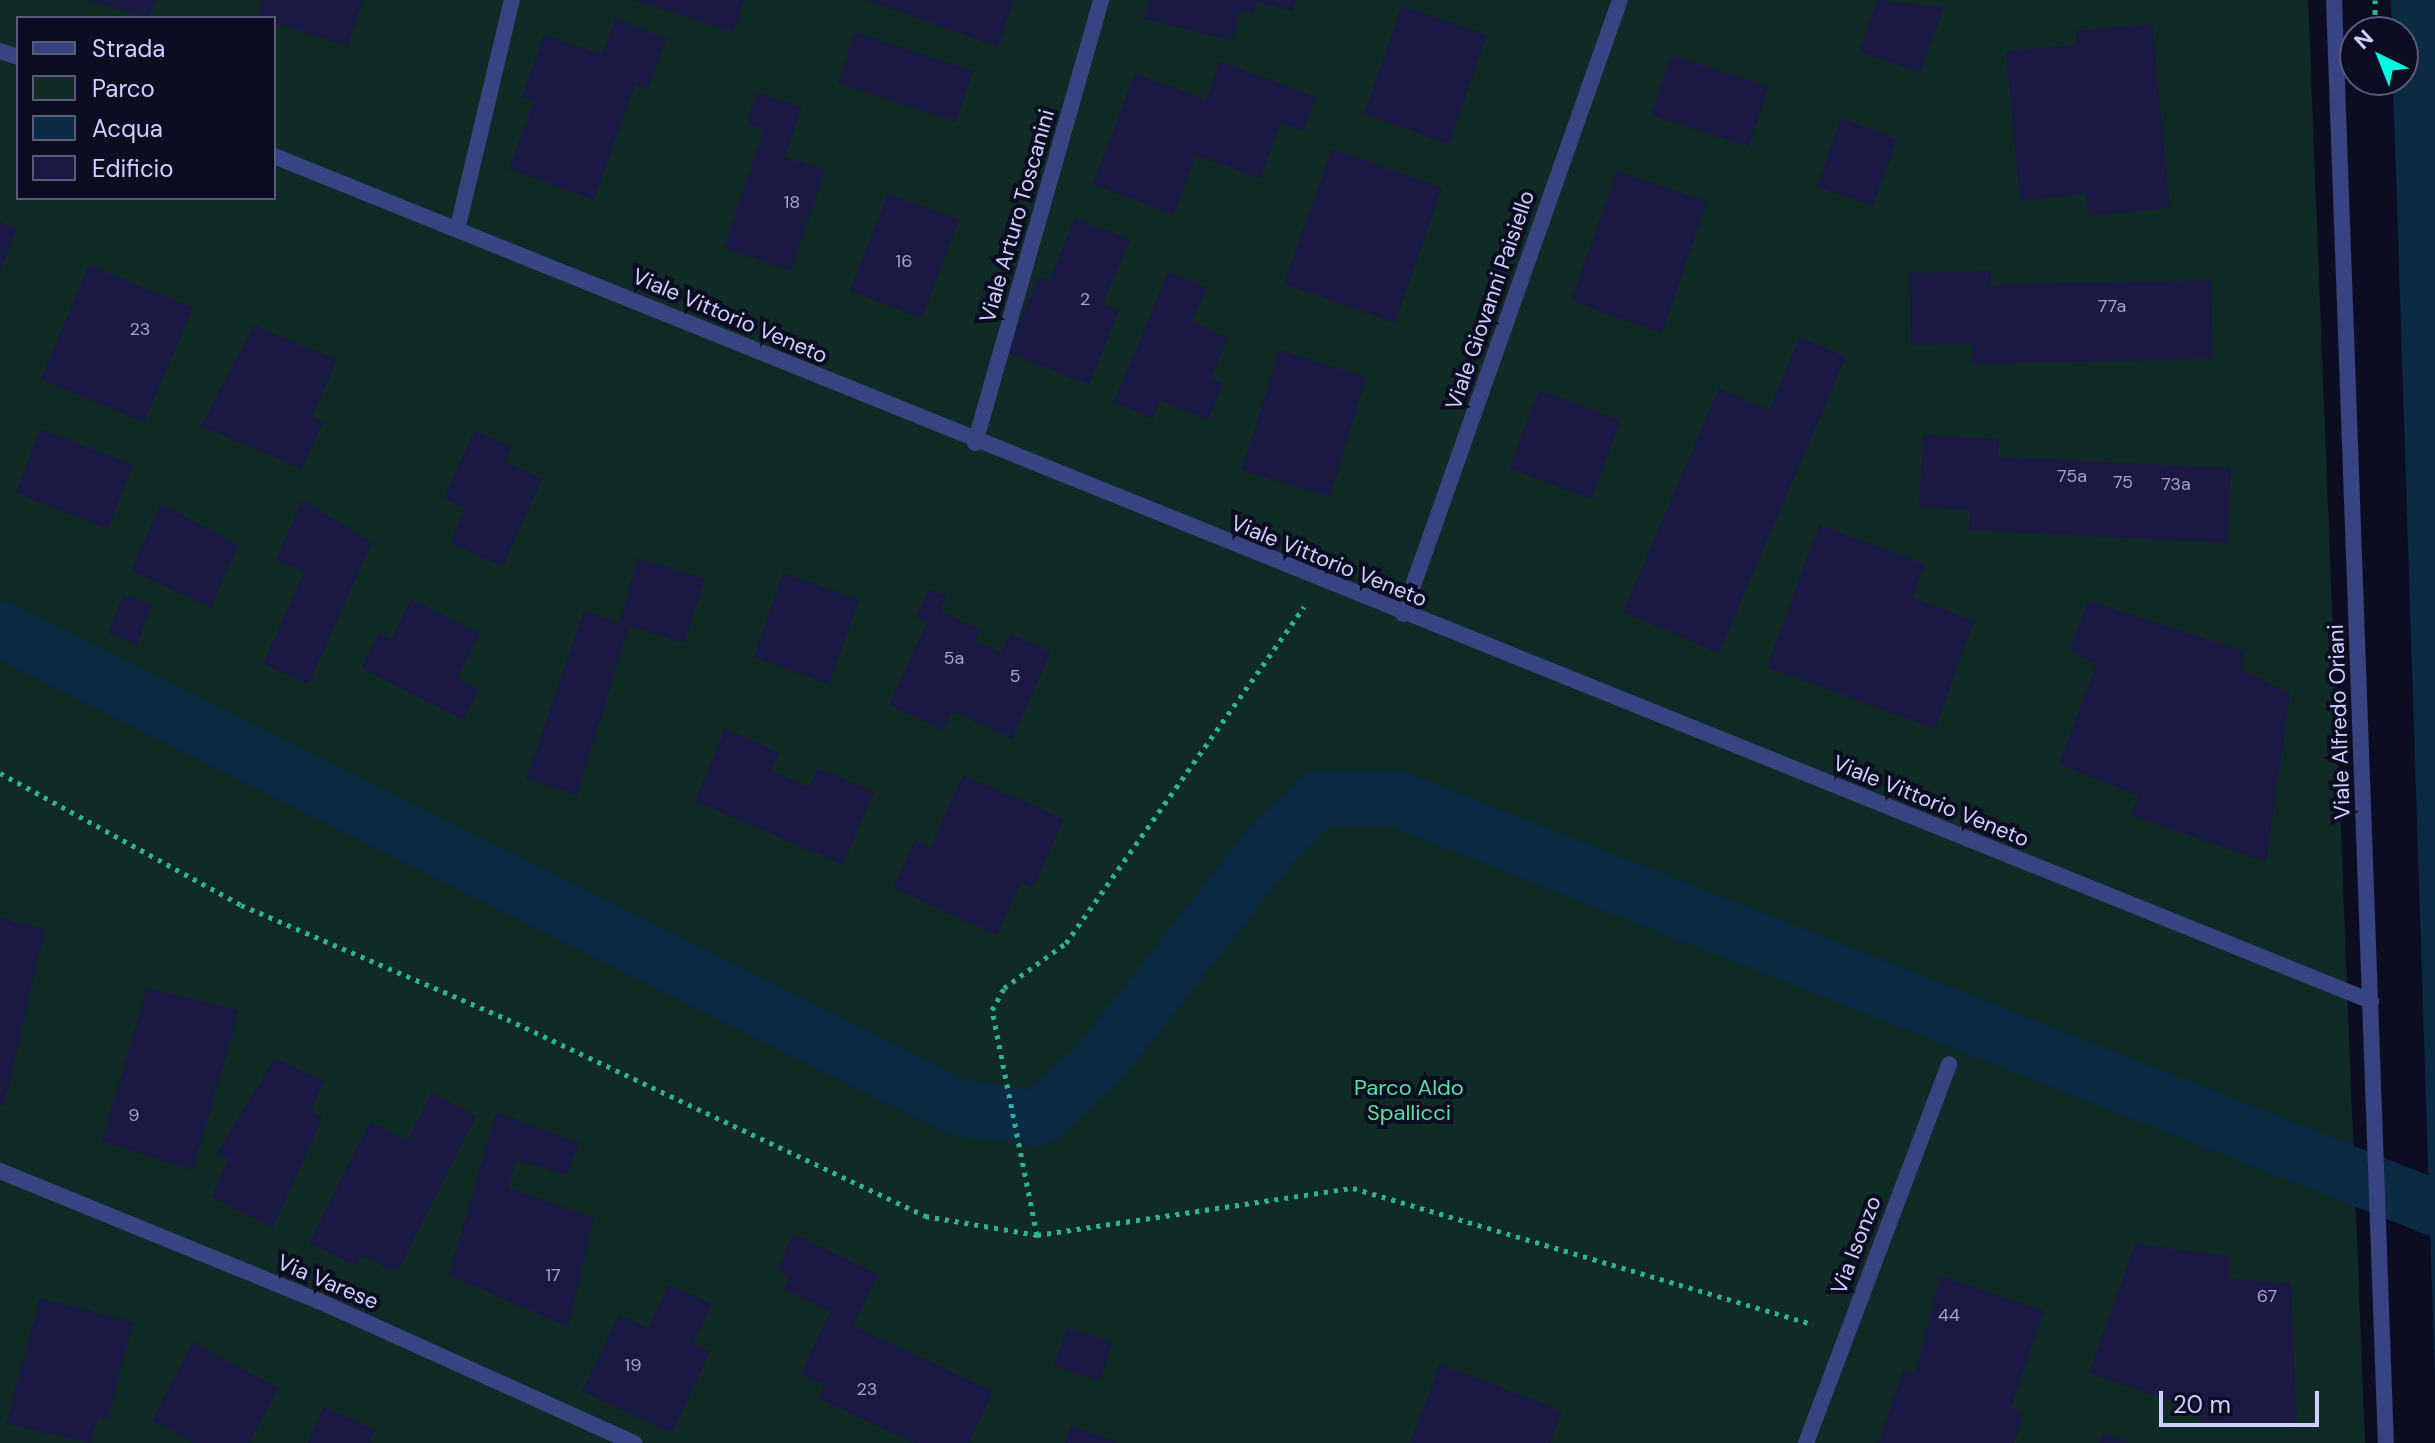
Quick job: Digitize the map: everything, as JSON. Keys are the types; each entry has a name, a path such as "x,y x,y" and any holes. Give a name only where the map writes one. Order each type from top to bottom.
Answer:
{"street":[{"path":"458,226 512,0"},
{"name":"Viale Arturo Toscanini","path":"975,443 1101,0"},
{"name":"Viale Giovanni Paisiello","path":"1403,614 1620,0"},
{"name":"Viale Alfredo Oriani","path":"2334,0 2371,1001 2372,1117 2383,1263 2386,1443"},
{"name":"Viale Vittorio Veneto","path":"276,157 458,226 975,443 2371,1001"},
{"name":"Via Isonzo","path":"1806,1443 1949,1064"},
{"name":"Via Varese","path":"0,1171 319,1301 634,1443"}],"path":[{"path":"1037,1235 992,1010 1004,988 1066,943 1320,581"},
{"path":"0,773 241,905 507,1019 925,1216 1037,1235 1353,1188 1845,1333"}],"green space":[{"name":"Parco Aldo Spallicci","path":"0,0 2308,0 2365,1443 0,1443"}],"water":[{"path":"2391,0 2435,0 2435,1379 2394,96 2419,96 2419,16 2392,16"}],"building":[{"path":"86,0 156,0 150,16"},
{"path":"262,0 363,0 348,46 276,24 276,16 258,16"},
{"path":"633,0 744,0 734,32"},
{"path":"867,0 1014,0 998,47"},
{"path":"1149,0 1296,0 1293,11 1256,2 1253,14 1240,11 1232,41 1144,19"},
{"path":"1877,0 1944,7 1920,73 1859,51"},
{"path":"1402,6 1487,35 1449,144 1364,114"},
{"path":"615,19 667,38 648,89 635,85 594,200 509,169 534,101 522,97 544,35 602,55"},
{"path":"2152,24 2170,208 2089,216 2086,194 2020,201 2006,51 2077,45 2076,31"},
{"path":"855,32 973,71 956,122 838,83"},
{"path":"1671,55 1768,87 1749,147 1651,115"},
{"path":"1220,61 1316,97 1303,131 1281,123 1260,179 1196,155 1174,215 1093,184 1135,73 1206,100"},
{"path":"757,92 802,107 785,157 825,170 791,271 724,248 764,129 747,123"},
{"path":"1841,118 1897,139 1873,206 1817,186"},
{"path":"1332,149 1442,188 1395,323 1284,284"},
{"path":"1617,171 1707,202 1662,333 1571,301"},
{"path":"888,193 959,220 922,318 850,291"},
{"path":"1075,218 1130,240 1103,304 1119,310 1089,385 1007,352 1038,277 1049,281"},
{"path":"0,222 17,229 0,271"},
{"path":"89,265 193,308 144,422 41,379"},
{"path":"1991,271 1991,285 2211,280 2213,359 1972,364 1971,344 1911,345 1910,273"},
{"path":"1168,272 1207,288 1192,322 1228,338 1211,378 1223,383 1208,420 1160,400 1153,419 1114,402"},
{"path":"254,325 337,360 312,417 323,422 302,469 201,426"},
{"path":"1800,337 1846,357 1719,653 1623,612 1719,388 1769,410"},
{"path":"1279,350 1366,377 1330,497 1242,470"},
{"path":"1539,390 1621,421 1591,499 1509,468"},
{"path":"40,429 133,465 108,529 16,493"},
{"path":"474,431 512,447 505,462 542,479 503,567 450,543 465,508 444,498"},
{"path":"1923,435 1999,439 1998,457 2231,468 2228,543 1969,530 1970,510 1919,507"},
{"path":"302,500 372,542 309,684 263,664 304,572 276,560"},
{"path":"161,503 238,546 211,607 131,571"},
{"path":"1819,525 1925,564 1913,598 1974,621 1935,729 1767,667"},
{"path":"638,558 705,579 684,643 629,626 577,795 526,779 584,611 619,623"},
{"path":"783,573 859,600 829,684 754,657"},
{"path":"929,589 947,597 940,611 980,630 975,641 1001,653 1010,633 1051,652 1012,739 952,711 944,730 889,705 927,622 916,617"},
{"path":"124,594 152,605 137,645 108,633"},
{"path":"411,599 480,634 457,678 479,690 463,720 361,668 379,633 391,639"},
{"path":"2088,601 2244,651 2241,670 2290,694 2266,862 2131,815 2139,796 2059,764 2096,665 2070,649"},
{"path":"725,729 779,753 771,771 809,787 818,768 874,792 843,865 695,801"},
{"path":"963,775 1064,819 1033,888 1021,882 997,935 893,888 915,840 930,848"},
{"path":"0,918 45,929 4,1106 0,1105"},
{"path":"147,988 239,1010 193,1170 102,1141"},
{"path":"275,1058 324,1081 311,1112 323,1117 273,1227 212,1197 228,1159 217,1153"},
{"path":"431,1093 476,1116 397,1273 362,1255 356,1266 309,1243 370,1122 407,1141"},
{"path":"496,1112 579,1143 567,1175 516,1160 508,1188 594,1218 568,1327 449,1275"},
{"path":"793,1234 878,1274 853,1326 993,1391 969,1443 914,1443 818,1398 825,1385 801,1374 830,1311 784,1290 790,1277 777,1270"},
{"path":"2135,1244 2230,1256 2229,1279 2291,1283 2297,1428 2201,1421 2195,1409 2089,1373"},
{"path":"1940,1276 2044,1311 2011,1408 2024,1412 2014,1443 1878,1443 1903,1370 1915,1375"},
{"path":"669,1285 712,1304 693,1344 710,1352 672,1433 582,1391 619,1315 648,1328"},
{"path":"40,1298 133,1322 108,1419 98,1417 91,1443 6,1424"},
{"path":"1067,1328 1112,1343 1100,1381 1054,1366"},
{"path":"193,1342 278,1388 249,1443 194,1443 152,1421"},
{"path":"1440,1364 1562,1411 1550,1443 1410,1443"},
{"path":"323,1407 375,1430 369,1443 308,1443"},
{"path":"1071,1426 1119,1443 1065,1443"},
{"path":"2102,1434 2128,1442 2128,1443 2099,1443"}],"waterway":[{"path":"0,629 959,1108 1039,1118 1100,1062 1273,843 1319,799 1397,799 2435,1208"}]}
